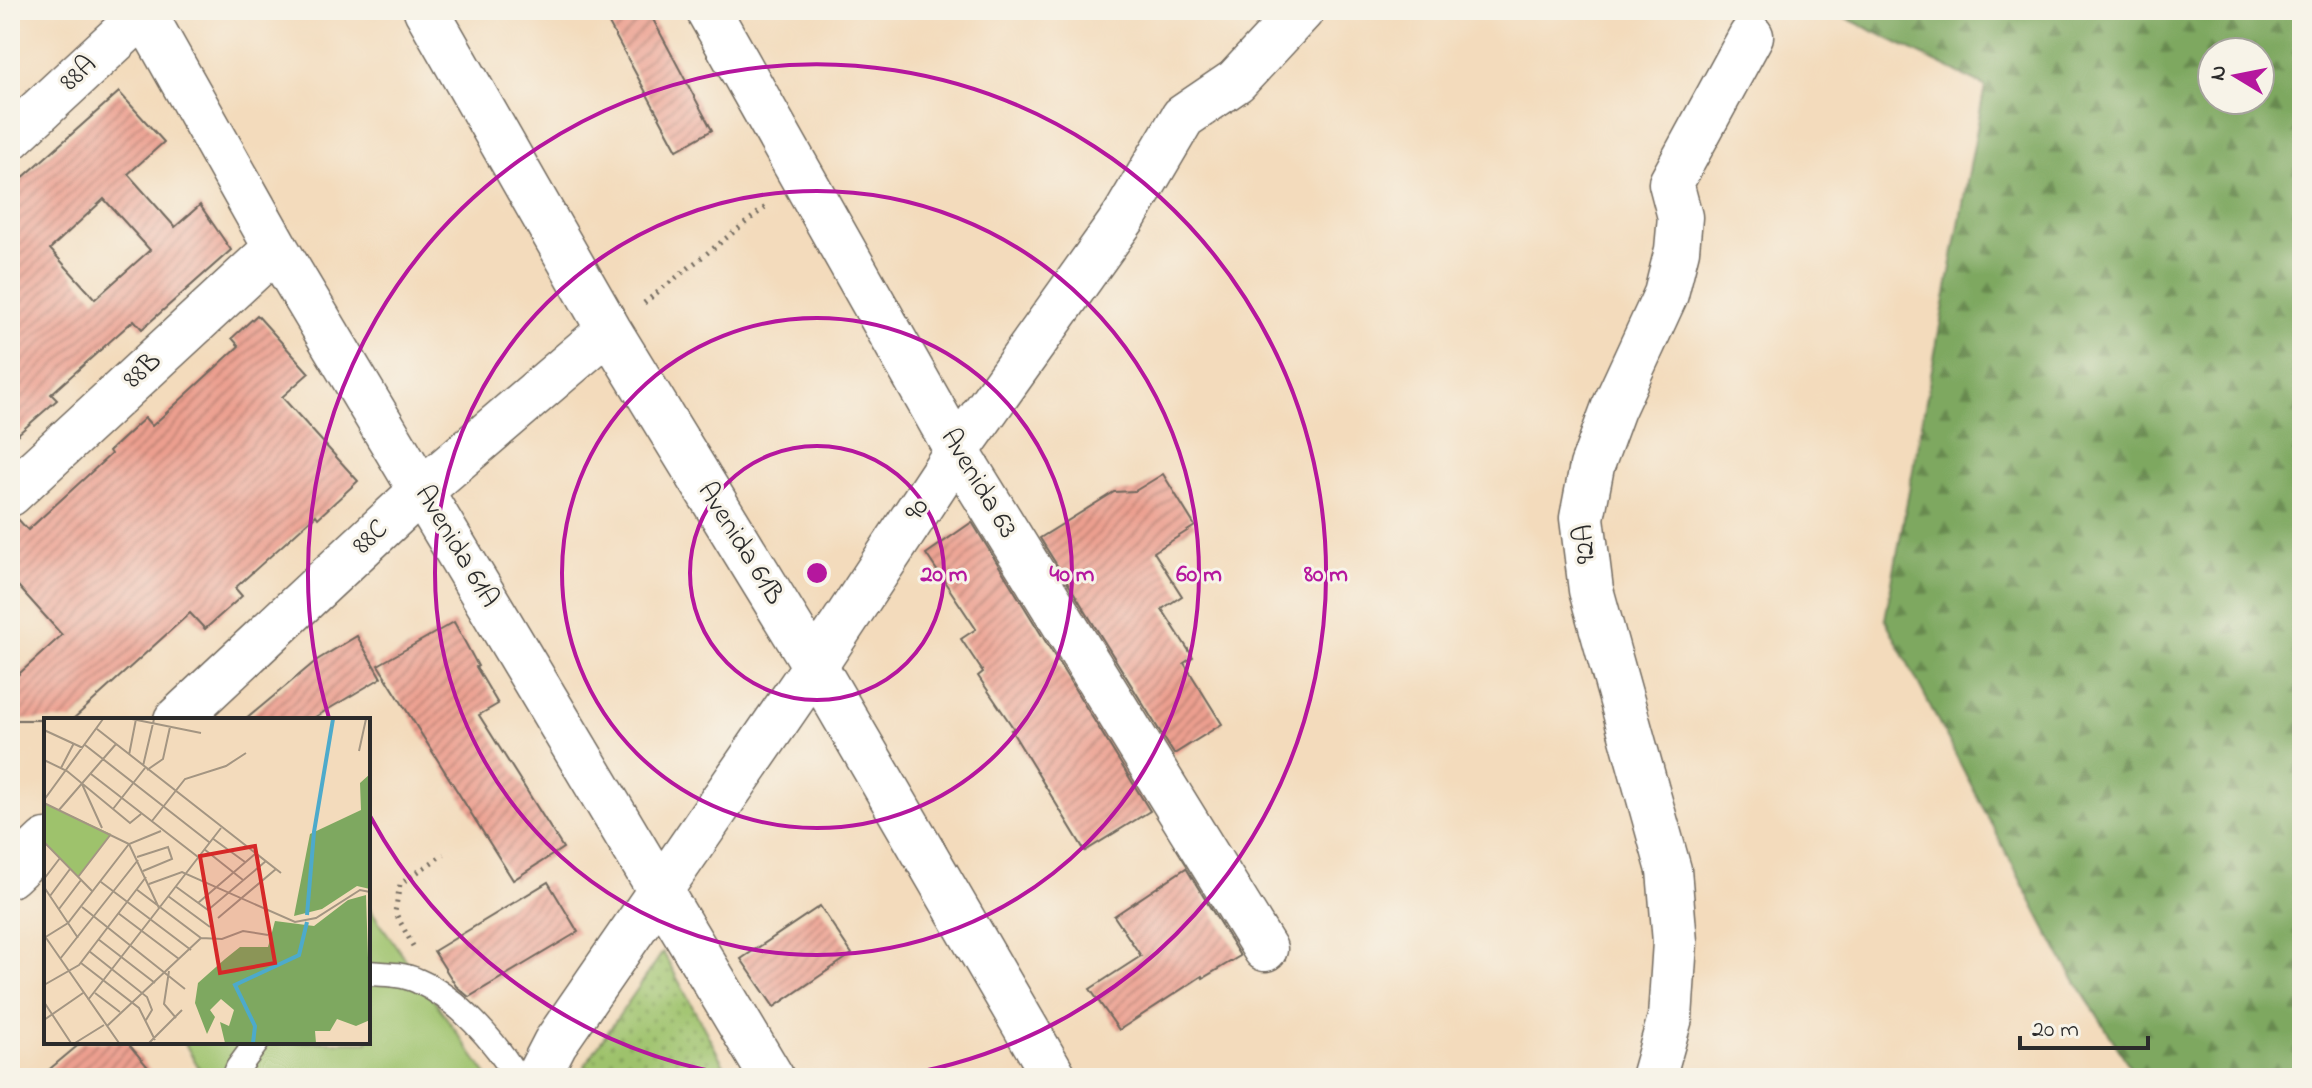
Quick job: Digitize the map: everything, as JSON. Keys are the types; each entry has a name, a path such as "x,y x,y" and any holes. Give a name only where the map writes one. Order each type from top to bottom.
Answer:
{"street":[{"name":"Avenida 61B","path":"426,10 609,330 815,666 1055,1078"},
{"name":"Avenida 63","path":"708,10 957,451 1265,949"},
{"name":"90","path":"537,1078 555,1043 815,666 957,451 1124,217 1183,117 1236,81 1302,10"},
{"name":"88A","path":"10,138 146,12"},
{"name":"Avenida 61A","path":"146,12 276,248 772,1078"},
{"name":"92A","path":"1653,1078 1670,1018 1675,942 1669,870 1591,590 1582,518 1592,466 1613,409 1666,294 1677,250 1680,217 1671,183 1751,36"},
{"name":"88B","path":"10,494 276,248"},
{"name":"88C","path":"178,718 422,490 609,330"},
{"path":"10,875 44,843"}],"lane":[{"path":"370,973 416,980 438,992 487,1036 517,1078"},
{"path":"234,1078 256,1044"}],"path":[{"path":"609,330 803,177"},
{"path":"438,992 395,912 400,884 444,854"}],"green space":[{"path":"1830,10 2302,10 2302,1078 2137,1078 2060,956 1885,619 1985,86"},
{"path":"370,909 489,1078 192,1078 199,1068 185,1044 370,1044"},
{"path":"663,952 731,1078 583,1078 585,1065"}],"building":[{"path":"629,10 648,10 712,130 677,150 608,22"},
{"path":"119,92 164,142 128,174 175,227 200,205 231,250 142,329 134,320 51,394 57,400 10,441 10,189","holes":["104,199 150,250 95,299 50,249"]},
{"path":"257,315 309,373 282,397 358,481 235,588 242,596 205,629 190,613 74,718 10,720 10,682 62,635 10,577 10,518 17,518 28,530 111,454 109,451 145,418 152,426 239,346 232,338"},
{"path":"1163,474 1195,526 1154,552 1182,596 1162,609 1193,657 1184,663 1222,724 1174,754 1040,538 1114,492 1135,491"},
{"path":"972,522 1150,811 1085,851 1011,730 1014,729 978,676 983,672 961,639 976,629 926,554"},
{"path":"454,622 498,704 479,715 563,848 513,880 378,665"},
{"path":"357,636 381,678 313,718 247,718 317,660"},
{"path":"1186,868 1240,956 1202,976 1119,1030 1090,989 1141,956 1114,916"},
{"path":"548,882 578,932 469,997 456,986 434,951"},
{"path":"820,906 852,954 774,1007 741,959"},
{"path":"80,1044 129,1044 157,1078 39,1078"}]}
